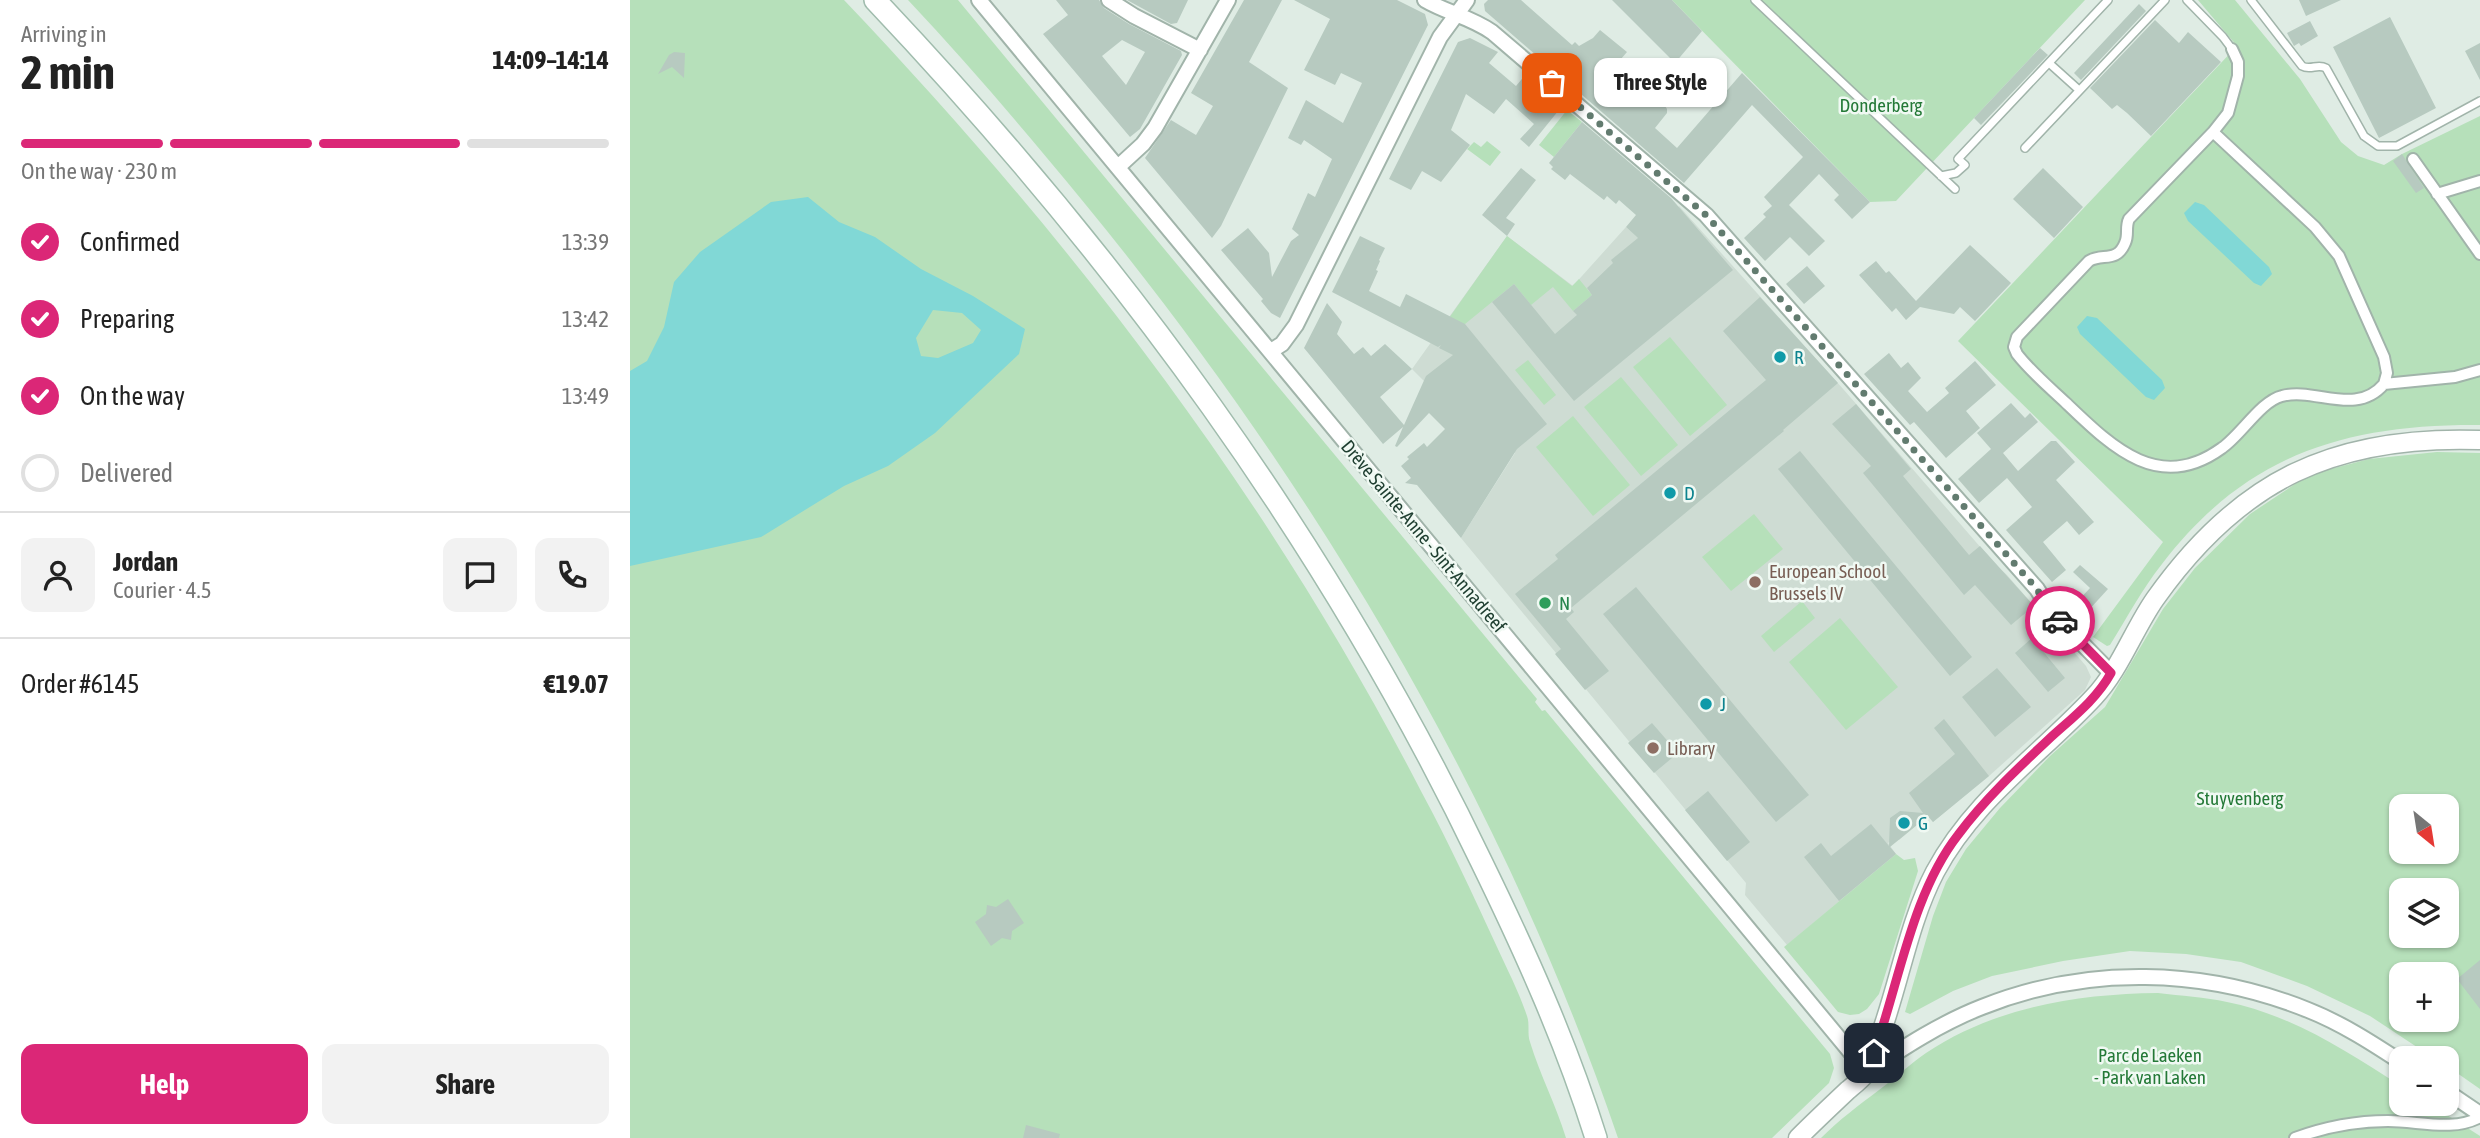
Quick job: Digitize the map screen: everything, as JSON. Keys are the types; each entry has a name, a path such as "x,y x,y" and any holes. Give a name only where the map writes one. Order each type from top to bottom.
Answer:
{"main road":[{"path":"875,0 1004,142 1100,257 1205,395 1299,533 1402,706 1464,826 1549,1011 1596,1138"}],"street":[{"name":"Drève Sainte-Anne - Sint-Annadreef","path":"979,0 1867,1072"},
{"path":"1109,0 1133,16 1200,50"},
{"path":"1118,167 1150,136 1228,0"},
{"path":"1425,0 1471,19 1492,32 1706,215 2037,589 2052,613 2111,673"},
{"path":"1271,351 1282,344 1296,325 1440,37 1468,0"},
{"path":"2213,132 2315,227 2339,256 2384,357 2387,373 2384,384 2376,392 2366,396 2346,400 2292,394 2276,398 2219,451 2189,467 2167,468 2133,458 2109,444 2017,354 2014,347 2017,337 2090,261 2095,258 2108,258 2121,250 2127,239 2126,225 2129,219 2228,113 2237,86 2238,62 2232,49"},
{"path":"2413,159 2480,254"},
{"path":"2437,194 2480,181"},
{"path":"2384,384 2455,377 2480,369"},
{"path":"1867,1072 1919,911 1945,854 1983,804 2092,699 2111,673 2152,602 2186,560 2232,514 2276,481 2317,461 2362,448 2428,440 2480,440"},
{"path":"1798,1138 1867,1072 1916,1039 1983,1006 2059,985 2137,976 2211,982 2243,988 2310,1011 2389,1055"},
{"path":"2295,1138 2329,1128 2366,1122 2428,1122 2458,1126 2480,1116 2459,1101"}],"lane":[{"path":"1755,0 1955,190"},
{"path":"1941,176 1956,173 1965,165 1958,159 2108,0"},
{"path":"2025,148 2165,0"},
{"path":"2187,0 2232,49"},
{"path":"2251,0 2302,66 2308,68 2320,65 2329,70 2364,136 2378,146 2397,146 2480,100"},
{"path":"2049,62 2079,90"}],"shaded area":[{"name":"European School Brussels IV","path":"1679,206 2007,575 2086,666 2091,677 2085,690 1933,822 1925,813 1916,819 1919,823 1899,840 1896,837 1888,843 1896,854 1787,945 1745,895 1746,883 1461,538 1515,453 1412,369 1507,236 1573,286 1626,227 1644,243"}],"green space":[{"path":"630,0 844,0 1009,184 1162,376 1232,475 1363,684 1442,831 1513,981 1527,1016 1529,1039 1534,1054 1566,1138 630,1138"},
{"path":"908,0 958,0 1537,699 1535,702 1542,711 1545,710 1830,1054 1834,1068 1829,1083 1772,1138 1618,1138 1568,1004 1511,873 1448,746 1378,621 1303,500 1222,383 1137,269 1013,118"},
{"name":"Donderberg","path":"1672,0 2085,0 1896,201 1870,202"},
{"path":"2198,0 2235,0 2300,79 2341,142 2358,156 2384,165 2480,116 2480,425 2431,426 2386,431 2343,440 2302,453 2264,471 2228,496 2194,526 2162,564 2107,646 2093,637 2163,542 1958,341 2237,46"},
{"path":"1567,110 1582,122 1554,157 1539,145"},
{"path":"1487,141 1501,152 1490,166 1467,149 1474,142 1481,147"},
{"path":"1507,236 1572,286 1579,279 1592,295 1573,311 1553,287 1531,305 1514,284 1443,342 1437,335"},
{"path":"1670,337 1727,405 1690,436 1633,367"},
{"path":"1528,360 1556,395 1544,405 1515,370"},
{"path":"1621,377 1678,445 1641,476 1584,407"},
{"path":"1573,416 1630,485 1593,516 1536,447"},
{"name":"Stuyvenberg","path":"2437,452 2480,453 2480,1089 2459,1074 2459,1046 2415,1046 2394,1032 2459,1032 2459,962 2389,962 2389,1029 2370,1016 2307,986 2241,962 2186,954 2130,951 2063,961 1992,976 1953,991 1910,1014 1905,1012 1933,916 1946,882 1966,849 2000,808 2050,756 2105,707 2163,609 2195,568 2250,514 2298,482 2323,471 2369,459"},
{"path":"1754,514 1783,549 1731,591 1702,557"},
{"path":"1802,601 1815,618 1774,652 1761,636"},
{"path":"1840,618 1898,687 1846,730 1789,662"},
{"path":"1896,854 1904,860 1915,858 1918,871 1879,994 1867,1009 1859,1014 1838,1012 1784,947"},
{"name":"Parc de Laeken - Park van Laken","path":"2158,993 2227,1002 2296,1025 2339,1047 2389,1078 2389,1116 2449,1116 2480,1138 1821,1138 1920,1057 1952,1037 1980,1024 2038,1006 2097,996"}],"water":[{"path":"808,197 839,222 875,237 921,269 973,296 1025,329 1019,354 935,433 888,466 844,486 761,537 630,566 630,371 647,361 664,327 674,282 700,252 771,202","holes":["933,310 962,313 981,330 973,343 938,358 921,356 916,338"]},
{"path":"2195,202 2204,205 2269,267 2272,274 2261,286 2254,283 2188,221 2184,213"},
{"path":"2087,316 2097,318 2162,380 2165,388 2154,400 2146,397 2080,334 2077,327"}],"building":[{"path":"1056,0 1099,0 1104,8 1129,24 1181,51 1182,55 1140,129 1130,137 1043,34 1068,15","holes":["1122,40 1145,52 1126,85 1102,56"]},
{"path":"1127,0 1188,0 1177,23 1171,24"},
{"path":"1244,0 1282,0 1249,62 1288,88 1221,226 1212,238 1145,158 1171,120 1196,135 1213,106 1191,93"},
{"path":"1294,0 1397,0 1425,14 1428,25 1280,318 1271,313 1261,301 1263,299 1221,250 1248,228 1269,253 1272,277 1291,241 1299,235 1292,229 1308,193 1315,197 1332,159 1304,140 1301,145 1288,138 1306,100 1343,123 1362,83 1341,73 1335,85 1304,70 1330,19"},
{"path":"1488,0 1521,0 1572,45 1575,42 1579,46 1593,38 1600,30 1627,52 1608,74 1633,96 1648,77 1657,85 1654,89 1667,113 1655,128 1677,148 1742,73 1870,202 1852,219 1834,200 1839,195 1819,174 1789,205 1825,241 1809,256 1790,237 1765,261 1744,238 1766,217 1763,214 1772,206 1764,197 1803,157 1752,105 1684,183 1485,11 1484,4"},
{"path":"1612,0 1672,0 1702,31 1675,63"},
{"path":"2299,0 2341,0 2306,16"},
{"path":"2139,4 2146,11 2081,80 2074,73"},
{"path":"2390,17 2436,108 2379,138 2333,47"},
{"path":"2155,20 2179,43 2188,32 2221,62 2151,136 2117,105 2112,109 2090,88"},
{"path":"2310,21 2318,36 2301,46 2299,43 2294,46 2287,33"},
{"path":"1470,38 1498,52 1489,63 1516,86 1526,74 1563,105 1529,147 1520,139 1534,124 1506,99 1494,114 1466,94 1451,130 1470,145 1441,182 1422,171 1411,190 1389,179 1458,42"},
{"path":"2480,43 2480,80 2465,51"},
{"path":"2040,48 2048,55 1981,125 1974,118"},
{"path":"674,52 685,53 684,78 672,67 658,74 669,55"},
{"path":"1582,122 1671,198 1733,270 1574,401 1492,302 1514,284 1555,334 1577,315 1573,311 1592,295 1587,288 1613,263 1611,260 1638,238 1626,227 1636,215 1619,200 1616,204 1607,196 1604,200 1570,174 1565,180 1551,169 1553,167 1549,163"},
{"path":"2402,154 2424,188 2416,193 2393,161"},
{"path":"1521,168 1536,180 1506,218 1515,224 1507,236 1482,215"},
{"path":"2043,168 2083,207 2054,238 2013,199"},
{"path":"1360,236 1385,248 1369,291 1400,307 1406,294 1465,324 1547,424 1517,449 1461,538 1417,485 1405,483 1411,478 1401,466 1409,459 1407,457 1424,443 1427,447 1445,429 1429,413 1397,447 1395,446 1403,427 1383,444 1304,348 1327,303 1342,322 1337,334 1354,354 1363,347 1371,356 1385,344 1412,369 1380,397 1404,425 1426,376 1453,355 1439,348 1441,345 1438,347 1332,292"},
{"path":"1970,245 2011,283 1975,321 1960,307 1954,314 1920,307 1906,320 1896,308 1892,312 1859,275 1876,261 1886,273 1889,271 1916,301"},
{"path":"1807,266 1825,286 1804,304 1786,284"},
{"path":"1760,297 1838,383 1571,608 1574,612 1566,619 1609,671 1585,690 1555,654 1561,649 1515,594 1558,559 1555,555 1766,380 1723,331"},
{"path":"1889,353 1901,368 1908,362 1921,378 1908,391 1927,412 1949,393 1945,388 1975,361 1996,385 1966,411 1980,428 1946,458 1914,422 1910,425 1864,374"},
{"path":"2011,403 2025,418 2030,413 2038,422 2003,453 2018,471 2051,441 2056,441 2075,462 2056,480 2094,522 2079,535 2067,521 2043,542 2066,570 2052,582 2006,530 2032,507 2007,478 1979,503 1958,479 1991,449 1977,433"},
{"path":"1856,404 1911,469 1903,476 1969,555 1980,546 2034,606 2011,625 1975,585 1964,595 1863,473 1871,466 1832,424"},
{"path":"1800,451 1972,657 1950,676 1778,469"},
{"path":"2080,565 2108,589 2087,612 2076,603 2090,588 2073,572"},
{"name":"J","path":"1636,587 1809,795 1776,822 1603,614"},
{"path":"2032,638 2065,678 2048,692 2015,653"},
{"path":"1997,668 2031,707 1995,737 1962,697"},
{"name":"G","path":"1944,719 1989,776 1933,822 1928,816 1890,847 1896,854 1839,901 1804,857 1821,843 1831,856 1871,824 1889,846 1890,818 1900,811 1923,813 1909,793 1955,754 1934,728"},
{"name":"Library","path":"1652,723 1678,753 1654,773 1628,743"},
{"path":"1708,791 1750,842 1727,861 1685,810"},
{"path":"1008,899 1024,923 1012,931 1011,940 1002,938 991,946 975,922 986,914 987,905 996,907"},
{"path":"2480,960 2480,1009 2459,982 2459,977"},
{"path":"1026,1125 1060,1134 1059,1138 1023,1138"}],"way so far":[{"path":"1552,83 1706,215 2037,589 2047,607 2060,621"}],"place":[{"name":"Three Style","path":"1552,83"},
{"name":"R","path":"1780,357"},
{"name":"D","path":"1670,493"},
{"name":"European School Brussels IV","path":"1755,582"},
{"name":"N","path":"1545,603"},
{"name":"J","path":"1706,704"},
{"name":"Library","path":"1653,748"},
{"name":"G","path":"1904,823"}],"route":[{"path":"1874,1053 1919,911 1933,875 1945,854 1983,804 2092,699 2111,673 2060,621"}]}
